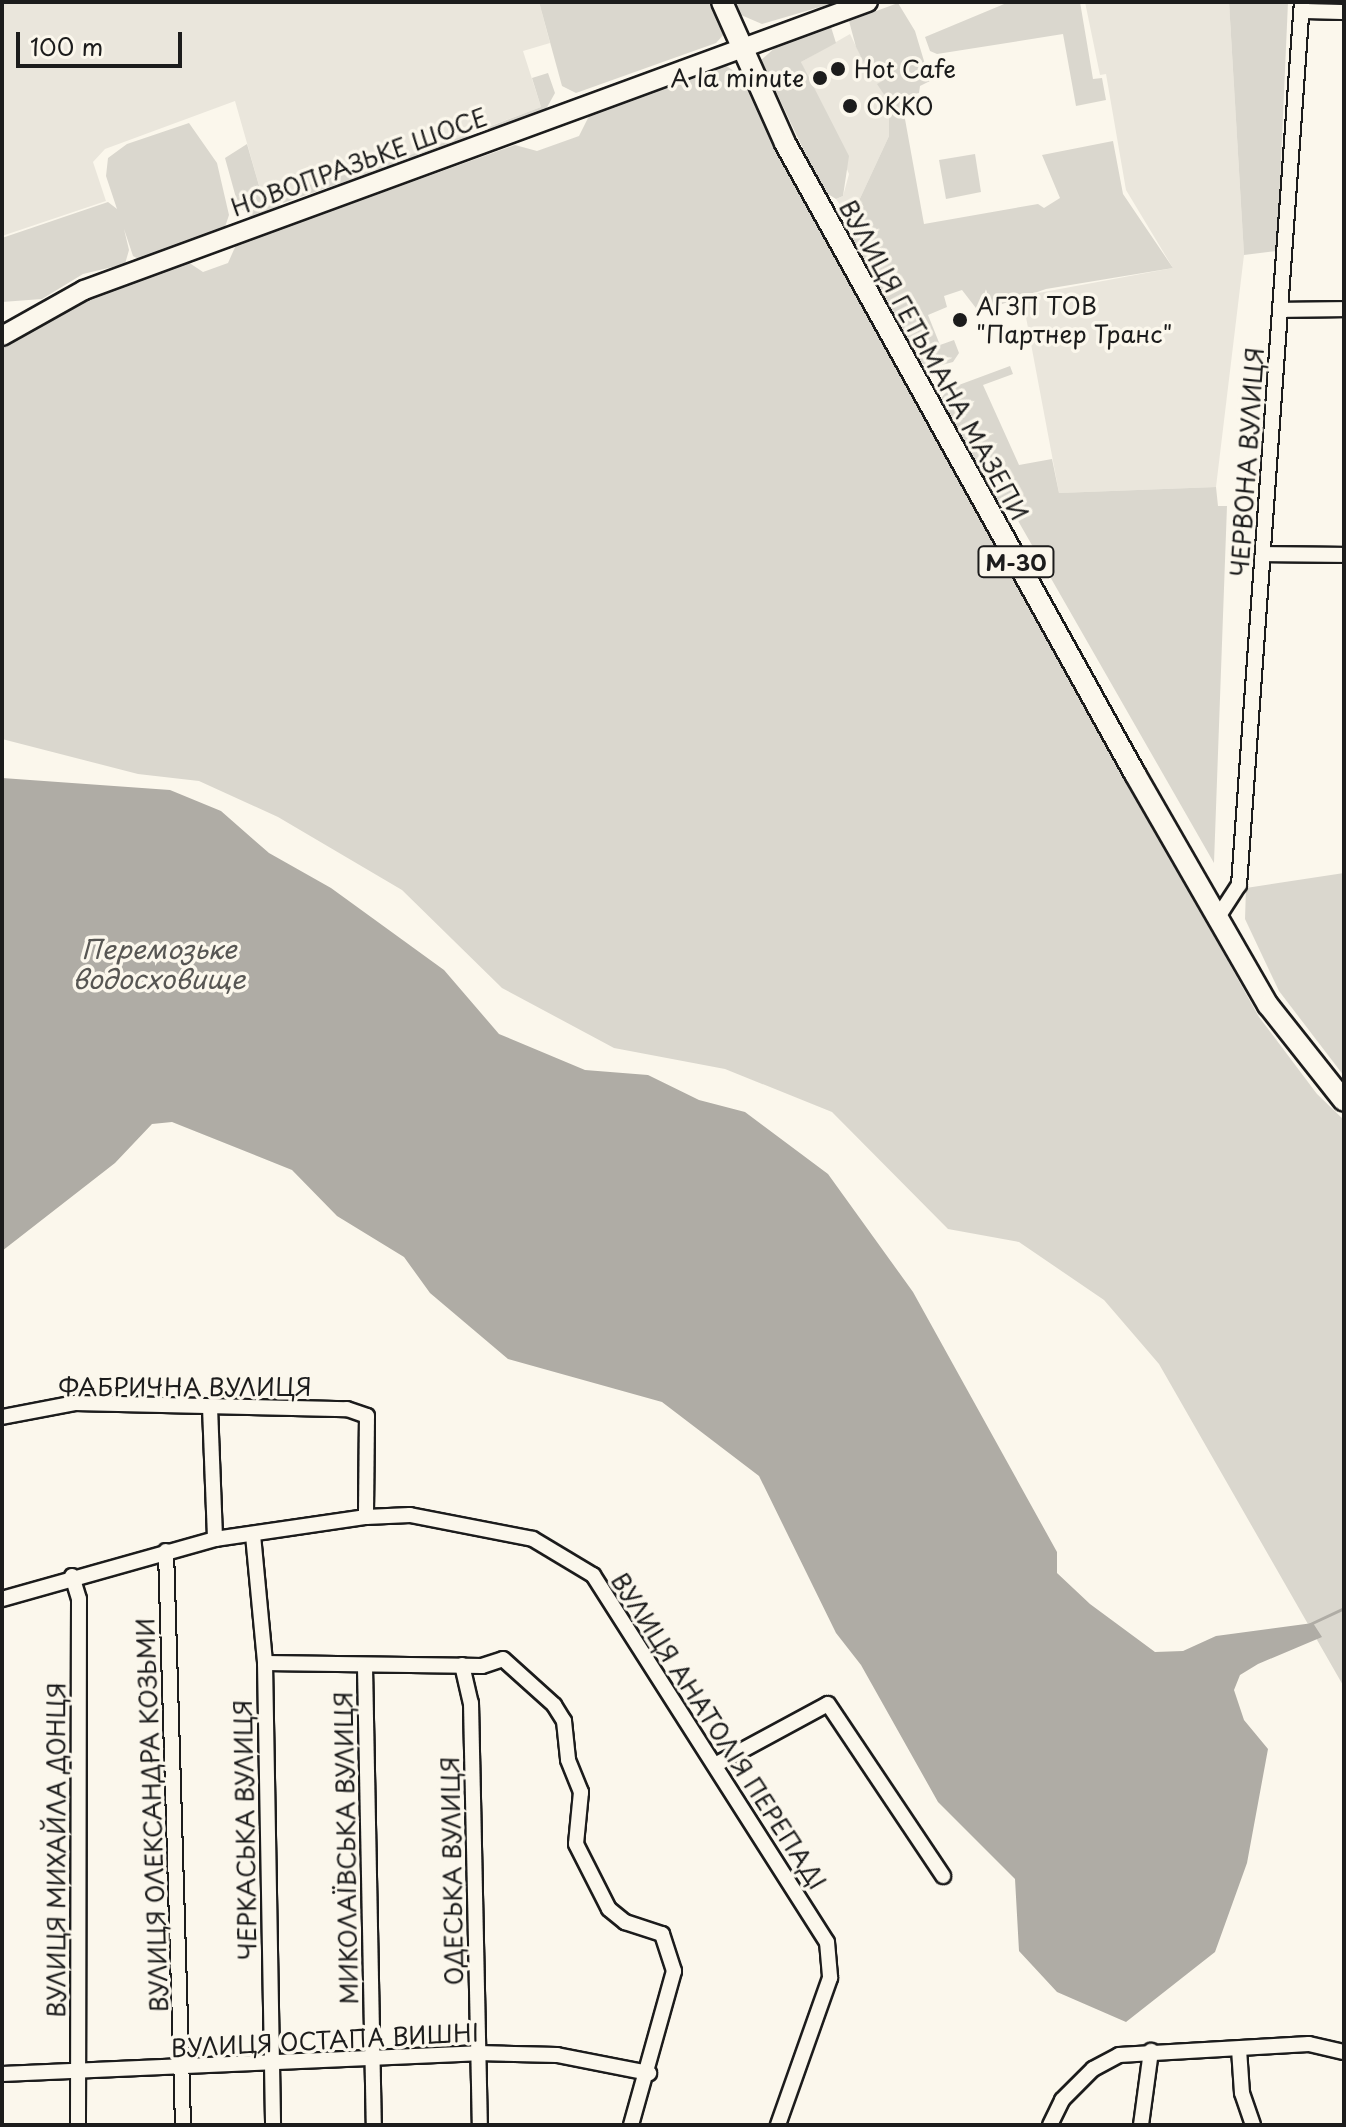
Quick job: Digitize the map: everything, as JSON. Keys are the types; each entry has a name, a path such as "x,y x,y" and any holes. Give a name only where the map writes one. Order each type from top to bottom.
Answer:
{"highway":[{"name":"ВУЛИЦЯ ГЕТЬМАНА МАЗЕПИ","path":"722,2 740,46 857,275 1218,917 1268,1005 1344,1101"}],"main road":[{"name":"НОВОПРАЗЬКЕ ШОСЕ","path":"2,336 84,290 740,46 868,2"}],"street":[{"path":"1302,7 1344,12"},
{"name":"ЧЕРВОНА ВУЛИЦЯ","path":"1218,917 1239,885 1302,7"},
{"path":"1280,310 1344,309"},
{"path":"1263,554 1344,555"},
{"name":"ФАБРИЧНА ВУЛИЦЯ","path":"2,1417 75,1403 347,1409 367,1416 366,1517"},
{"path":"210,1407 215,1539"},
{"name":"ВУЛИЦЯ АНАТОЛІЯ ПЕРЕПАДІ","path":"2,1599 72,1576 215,1539 366,1517 410,1515 533,1539 593,1575 827,1942 830,1978 778,2125"},
{"name":"ЧЕРКАСЬКА ВУЛИЦЯ","path":"253,1535 265,1663 273,2125"},
{"name":"ВУЛИЦЯ ОЛЕКСАНДРА КОЗЬМИ","path":"166,1551 183,2125"},
{"name":"ВУЛИЦЯ МИХАЙЛА ДОНЦЯ","path":"72,1576 79,1599 78,2125"},
{"path":"265,1663 365,1667 482,1666 503,1659 554,1705 564,1721 568,1760 581,1792 576,1844 609,1909 625,1922 662,1934 674,1971 649,2073 631,2125"},
{"name":"ОДЕСЬКА ВУЛИЦЯ","path":"462,1665 471,1703 480,2125"},
{"name":"МИКОЛАЇВСЬКА ВУЛИЦЯ","path":"365,1667 374,2125"},
{"path":"715,1765 828,1704 943,1876"},
{"path":"1050,2125 1062,2100 1093,2069 1119,2055 1309,2044 1344,2052"},
{"path":"1239,2049 1242,2093 1253,2125"},
{"path":"1141,2125 1151,2051"},
{"name":"ВУЛИЦЯ ОСТАПА ВИШНІ","path":"2,2074 77,2074 478,2053 557,2055 649,2073"}],"shaded area":[{"path":"2,2 539,2 550,43 523,51 541,107 377,168 374,161 264,203 235,101 105,149 93,162 106,201 2,236"},
{"path":"539,2 716,2 726,32 716,43 576,93 562,86"},
{"path":"735,2 837,2 762,24 741,15"},
{"path":"1009,2 1080,2 1093,79 1102,78 1106,100 1076,106 1063,34 937,54 930,51 925,37"},
{"path":"1085,2 1229,2 1244,255 1216,487 1059,493 1022,296 1173,268 1126,190 1106,74 1100,75"},
{"path":"1229,2 1288,2 1277,251 1244,255"},
{"path":"898,3 915,31 930,81 920,86 919,93 901,97 924,224 1038,204 1044,208 1060,198 1042,155 1113,141 1123,194 1173,268 1046,289 979,312 962,290 944,296 947,307 928,315 940,345 954,340 959,353 953,362 931,368 919,362 850,240 850,220 889,136 889,102 877,84 884,80 874,64 866,67 856,47 849,21"},
{"path":"831,27 836,43 801,62 849,156 843,196 836,199 823,191 761,60 777,46"},
{"path":"850,34 866,67 874,64 884,80 878,84 889,102 889,136 850,220 836,199 843,196 849,174 801,62"},
{"path":"725,65 740,75 824,237 1259,1017 1317,1094 1344,1120 1344,1687 1159,1364 1104,1300 1019,1242 948,1229 832,1112 725,1069 614,1048 502,988 402,890 278,817 199,781 138,774 2,739 2,347 57,312 188,262 203,272 228,263 236,245 515,145 537,151 579,136 589,116"},
{"path":"548,73 555,93 545,111 493,130 483,129 541,107 532,78"},
{"path":"189,123 217,163 229,215 224,230 144,262 133,256 124,229 129,250 125,264 83,274 42,299 2,302 2,238 108,202 117,209 106,176 108,158 127,144"},
{"path":"471,133 467,140 283,203 281,196 374,160 377,167"},
{"path":"247,144 264,203 278,197 280,205 252,219 238,205 225,158"},
{"path":"975,154 981,192 946,199 939,160"},
{"path":"1010,366 1013,374 983,385 1019,465 1052,459 1059,493 1216,487 1218,506 1227,506 1214,863 1013,512 1003,512 940,400 948,389"},
{"path":"1344,873 1344,1076 1279,991 1245,919 1246,888"}],"water":[{"name":"Перемозьке водосховище","path":"2,778 170,790 221,811 269,853 331,888 444,970 499,1034 585,1070 648,1075 699,1100 745,1112 828,1174 913,1292 1057,1552 1057,1573 1090,1604 1155,1652 1183,1651 1216,1636 1313,1623 1322,1637 1258,1664 1240,1675 1234,1690 1244,1720 1268,1749 1247,1863 1215,1952 1126,2022 1057,1992 1019,1951 1015,1879 938,1802 861,1665 836,1633 759,1476 662,1402 508,1359 430,1293 404,1257 337,1216 292,1170 172,1122 152,1124 115,1163 2,1251"}],"waterway":[{"path":"1310,1624 1344,1608"}],"place":[{"name":"Hot Cafe","path":"838,69"},
{"name":"A la minute","path":"820,78"},
{"name":"ОККО","path":"850,106"},
{"name":"АГЗП ТОВ \"Партнер Транс\"","path":"960,320"}]}
